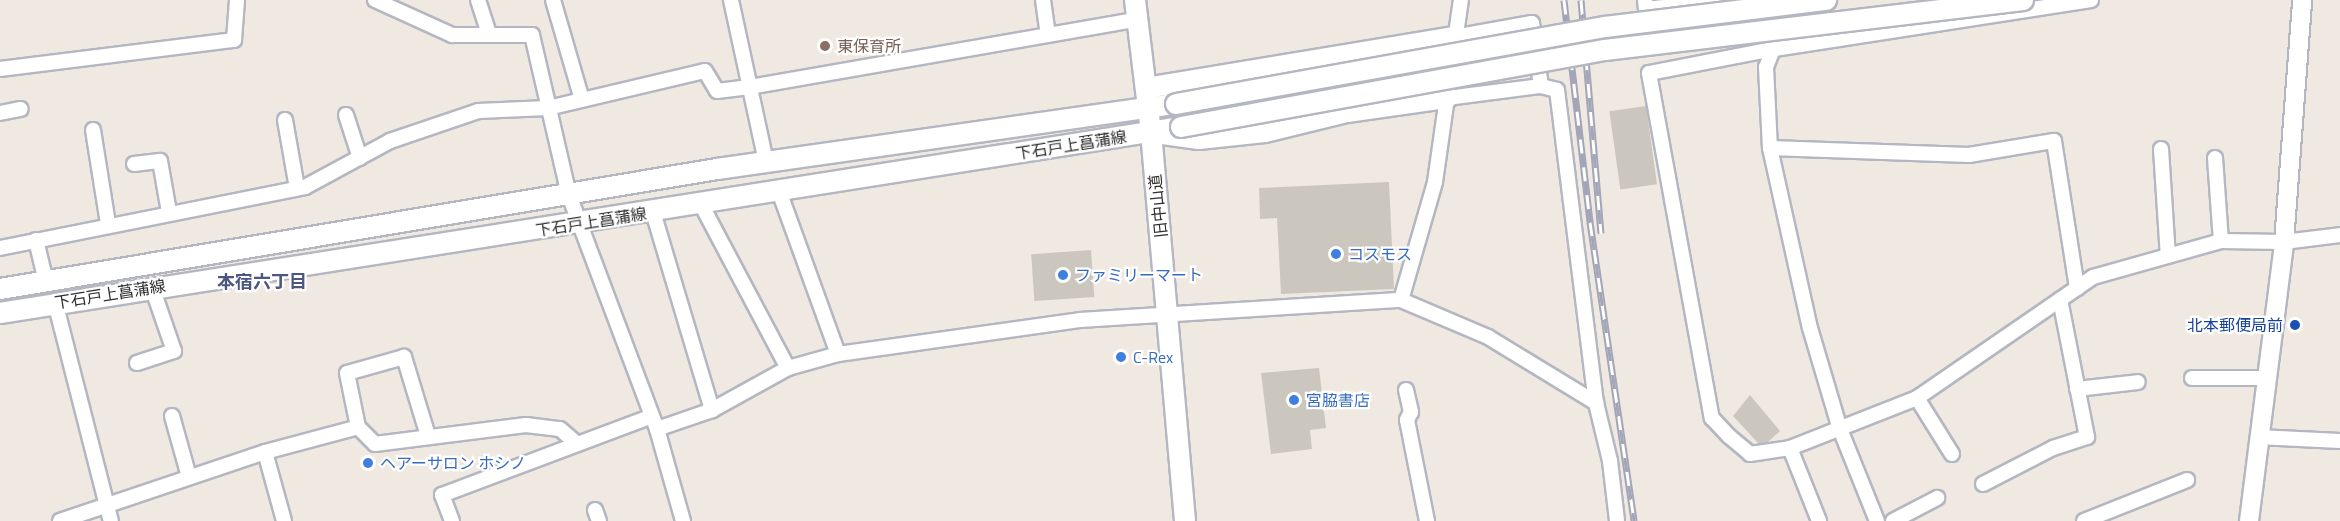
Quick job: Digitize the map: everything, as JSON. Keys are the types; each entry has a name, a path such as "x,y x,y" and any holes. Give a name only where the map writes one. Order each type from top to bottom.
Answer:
{"main road":[{"name":"下石戸上菖蒲線","path":"0,289 766,162 1148,109 1605,27 1826,0"},
{"name":"下石戸上菖蒲線","path":"0,313 55,302 580,224 1151,132 1605,50 2023,0"},
{"name":"旧中山道","path":"1136,10 1151,132 1185,521"},
{"path":"1146,88 1454,38"},
{"path":"1151,132 1199,139 1265,132 1347,112 1447,98"}],"street":[{"path":"0,69 234,40 237,0"},
{"path":"375,0 453,35 489,33 532,35 569,195 654,423 683,521"},
{"path":"478,0 489,33"},
{"path":"553,0 582,100"},
{"path":"731,0 766,162"},
{"path":"1043,0 1048,35"},
{"path":"1401,300 1435,182 1461,0"},
{"path":"1645,0 1646,9 1728,0"},
{"path":"1780,0 1773,49 1766,67 1770,148 1810,328 1840,429 1877,521"},
{"path":"2091,0 1773,49 1648,73 1712,418 1750,454 1791,448 1917,398 2093,277 2221,241 2284,242 2340,235"},
{"path":"2250,521 2258,437 2284,242 2302,0"},
{"path":"0,248 108,224 297,188 390,141 478,111 548,108 705,71 717,91 750,87 1048,35 1136,10"},
{"path":"1454,38 1532,23 1541,86"},
{"path":"1447,98 1541,86 1557,90 1596,403 1610,461 1617,521"},
{"path":"0,113 21,109"},
{"path":"346,115 360,158"},
{"path":"285,120 297,188"},
{"path":"93,130 108,224"},
{"path":"1770,148 1969,155 2054,141 2077,288"},
{"path":"2161,149 2168,256"},
{"path":"2215,158 2221,241"},
{"path":"134,164 160,161 169,212"},
{"path":"779,191 838,354"},
{"path":"702,204 788,368"},
{"path":"653,212 712,410"},
{"path":"36,240 46,282"},
{"path":"137,363 174,351 152,287"},
{"path":"452,521 442,495 575,442 712,410 788,368 838,354 1080,320 1401,300 1488,337 1596,403"},
{"path":"1983,484 2053,448 2087,436 2060,300"},
{"path":"55,302 111,521"},
{"path":"428,436 404,357 347,373 358,427 375,444 526,425 560,429 575,442"},
{"path":"2192,378 2266,378"},
{"path":"2078,389 2138,382"},
{"path":"1406,390 1411,412 1407,420 1427,521"},
{"path":"1917,398 1952,454"},
{"path":"172,417 189,477"},
{"path":"60,521 265,452 358,427"},
{"path":"2258,437 2340,441"},
{"path":"1791,448 1819,521"},
{"path":"265,452 284,521"},
{"path":"2084,521 2187,480"},
{"path":"1893,521 1937,498"}],"building":[{"path":"1646,106 1657,184 1620,189 1609,111"},
{"name":"コスモス","path":"1389,182 1394,289 1281,294 1277,218 1260,219 1259,188"},
{"name":"ファミリーマート","path":"1091,250 1094,297 1034,301 1031,254"},
{"name":"宮脇書店","path":"1319,368 1326,428 1310,430 1312,449 1271,454 1261,373"},
{"path":"1750,395 1780,431 1768,442 1759,444 1733,416"}],"railway":[{"path":"1564,0 1590,222 1634,521"},
{"path":"1581,0 1601,233"}],"place":[{"name":"東保育所","path":"825,46"},
{"name":"コスモス","path":"1336,254"},
{"name":"ファミリーマート","path":"1063,275"},
{"name":"北本郵便局前","path":"2295,325"},
{"name":"C-Rex","path":"1121,357"},
{"name":"宮脇書店","path":"1294,400"},
{"name":"ヘアーサロン ホシノ","path":"368,463"}],"district":[{"name":"本宿六丁目","path":"262,282"}]}
